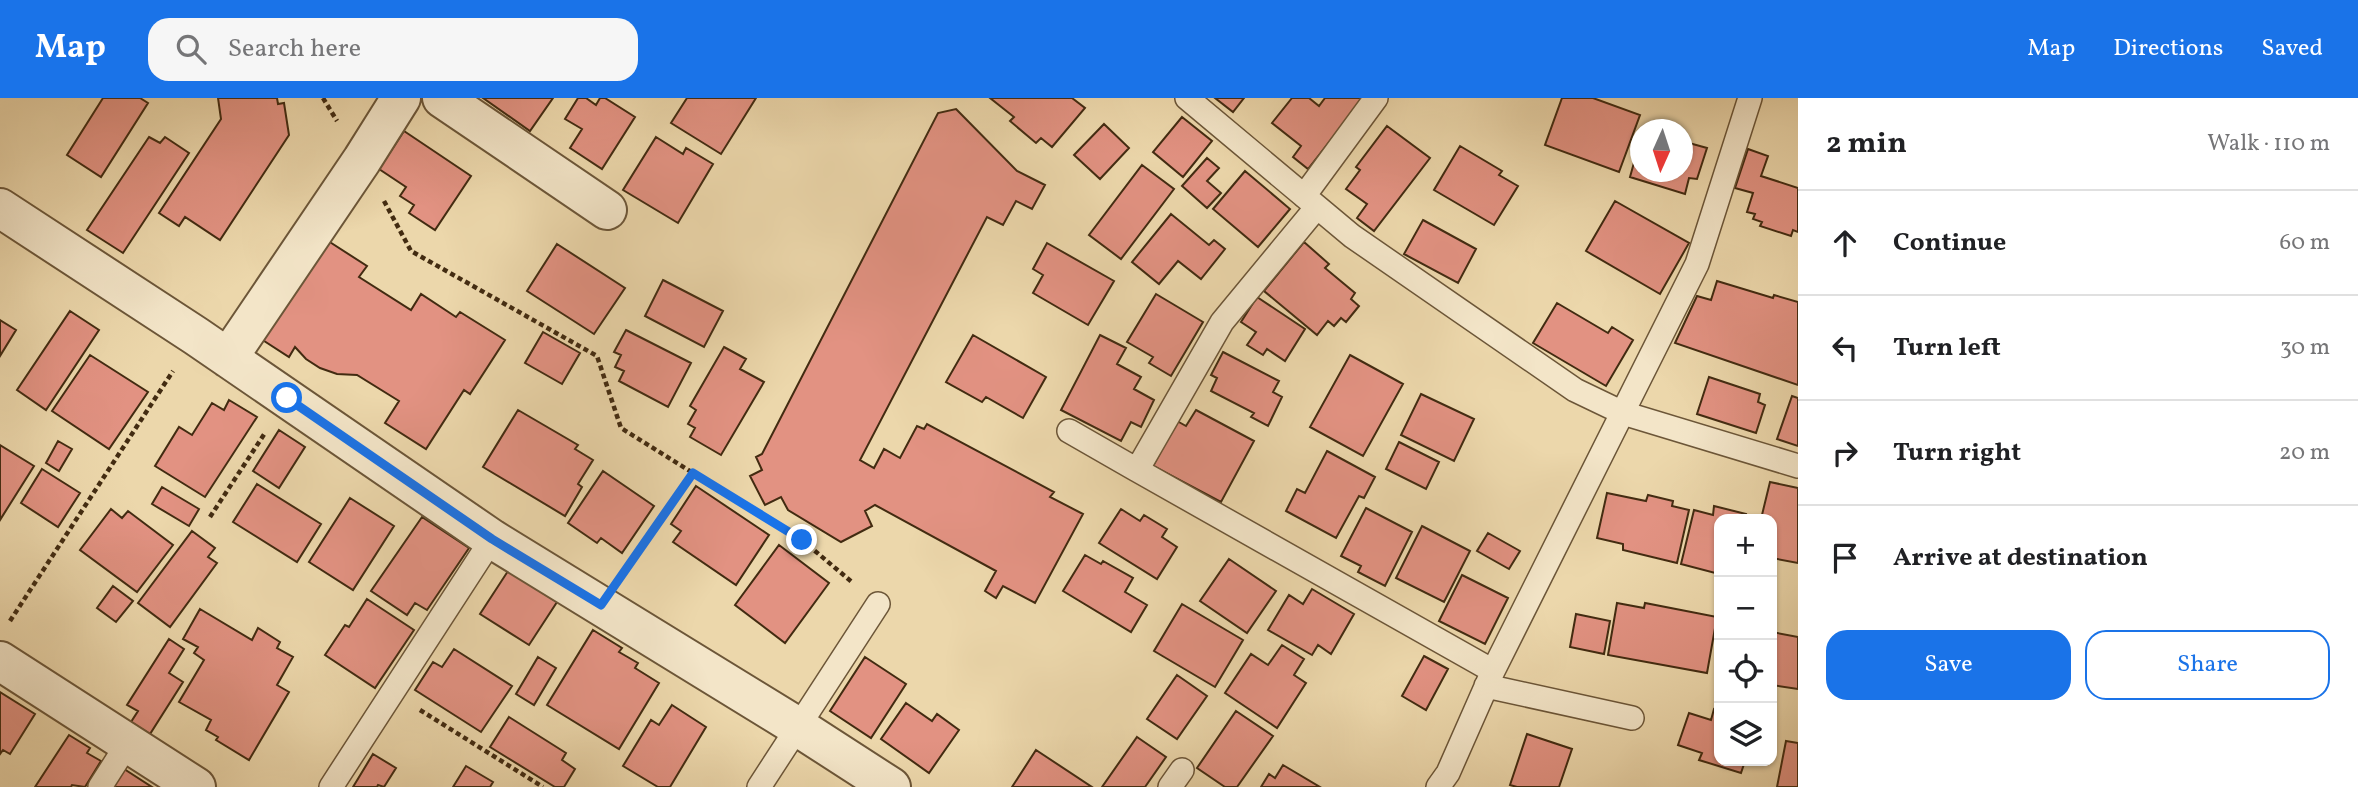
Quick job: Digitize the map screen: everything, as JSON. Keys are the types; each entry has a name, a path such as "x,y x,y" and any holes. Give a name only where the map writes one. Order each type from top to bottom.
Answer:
{"street":[{"path":"228,358 401,98"},
{"path":"442,98 607,210"},
{"path":"0,208 196,336 492,539 891,787"},
{"path":"4,643 128,743 196,787"}],"lane":[{"path":"1187,98 1352,236 1575,390 1623,413 1798,467"},
{"path":"1137,470 1222,322 1310,202 1376,98"},
{"path":"1438,787 1448,773 1489,678 1696,264 1750,98"},
{"path":"1069,431 1489,678 1632,718"},
{"path":"331,787 492,539"},
{"path":"759,787 878,604"},
{"path":"100,787 128,743"}],"path":[{"path":"323,98 362,160 411,251 597,356 621,428 802,540 878,604"},
{"path":"4,643 196,336"},
{"path":"210,517 287,398"},
{"path":"601,605 693,473"},
{"path":"393,692 543,787"}],"building":[{"path":"103,98 140,98 148,103 101,177 67,155"},
{"path":"218,98 277,98 278,104 284,103 289,135 220,240 185,217 179,226 159,213 221,119"},
{"path":"483,98 553,98 530,131"},
{"path":"578,98 586,98 596,105 600,98 605,98 635,117 602,169 570,148 582,129 565,119"},
{"path":"687,98 756,98 721,154 671,123"},
{"path":"990,98 1072,98 1085,108 1052,147 1041,138 1036,143 1010,121 1014,117"},
{"path":"1215,98 1244,98 1233,112"},
{"path":"1292,98 1309,98 1319,106 1325,98 1364,98 1308,169 1293,157 1301,146 1272,123"},
{"path":"1562,98 1593,98 1640,115 1639,119 1630,119 1630,142 1619,172 1545,145"},
{"path":"956,109 1017,171 1045,185 1032,209 1016,201 1003,225 987,217 860,460 874,468 884,449 900,458 917,426 924,429 927,424 1054,492 1050,497 1083,514 1035,603 1003,586 996,598 985,591 996,571 875,505 865,511 872,526 841,542 788,510 781,497 765,505 750,476 762,470 756,457 762,454 938,113"},
{"path":"1182,117 1212,141 1183,177 1153,152"},
{"path":"1104,124 1129,148 1100,179 1074,155"},
{"path":"1387,126 1430,158 1374,231 1357,218 1367,204 1346,189 1360,170 1356,167"},
{"path":"404,131 471,176 435,230 409,213 414,205 400,196 406,187 379,169"},
{"path":"149,137 160,143 165,137 189,153 123,253 87,230"},
{"path":"656,137 683,154 686,148 713,164 678,223 623,190"},
{"path":"1693,144 1707,148 1697,179 1693,178"},
{"path":"1460,146 1502,171 1499,175 1518,186 1494,225 1434,190"},
{"path":"1748,149 1768,156 1761,176 1798,188 1798,232 1793,230 1791,236 1760,226 1762,222 1753,219 1755,214 1747,212 1753,193 1735,188"},
{"path":"1207,158 1219,168 1207,181 1221,193 1207,208 1182,186"},
{"path":"1142,165 1174,189 1121,259 1089,235"},
{"path":"1245,171 1290,209 1258,247 1213,209"},
{"path":"1646,182 1688,182 1685,194"},
{"path":"1615,201 1689,243 1660,294 1586,251"},
{"path":"1171,214 1209,245 1214,240 1225,249 1201,279 1178,261 1159,284 1132,262"},
{"path":"1423,220 1476,249 1458,283 1404,254"},
{"path":"322,237 367,266 359,277 411,310 421,294 456,317 460,312 505,340 470,394 464,390 426,449 385,423 399,401 357,375 337,374 320,368 306,359 295,347 289,357 258,337"},
{"path":"1304,242 1329,264 1325,268 1355,293 1351,299 1359,306 1346,322 1341,318 1334,326 1328,321 1317,335 1264,291"},
{"path":"1047,243 1114,281 1088,325 1033,293 1043,275 1033,269"},
{"path":"557,244 625,288 594,334 527,291"},
{"path":"663,280 723,311 704,347 645,316"},
{"path":"1717,281 1773,298 1774,295 1798,302 1798,385 1675,343 1697,296 1711,300"},
{"path":"1156,294 1203,322 1171,376 1149,363 1153,357 1127,342"},
{"path":"1257,297 1305,329 1285,361 1267,349 1263,355 1247,345 1256,332 1241,322"},
{"path":"1557,303 1608,333 1612,327 1633,340 1606,386 1533,343"},
{"path":"70,311 99,330 46,410 17,390"},
{"path":"0,320 16,330 0,356"},
{"path":"626,330 691,363 668,407 619,381 624,371 615,367 621,355 614,352"},
{"path":"543,332 580,353 562,384 525,363"},
{"path":"973,335 1046,377 1023,418 986,397 982,402 946,382"},
{"path":"1100,335 1126,348 1117,364 1141,377 1134,389 1154,400 1141,427 1131,422 1121,441 1061,410"},
{"path":"724,347 746,359 740,369 764,382 721,455 690,437 695,428 688,424 696,410 690,406"},
{"path":"1223,352 1279,381 1273,392 1282,397 1268,426 1251,417 1254,413 1211,391 1217,378 1211,375"},
{"path":"90,355 148,392 109,449 52,411"},
{"path":"1350,355 1403,384 1363,456 1310,427"},
{"path":"1709,377 1760,394 1758,402 1765,405 1756,433 1697,414"},
{"path":"1421,394 1474,419 1454,461 1401,435"},
{"path":"1792,396 1798,398 1798,446 1777,439"},
{"path":"229,400 257,417 205,497 155,466 179,427 192,435 212,403 224,410"},
{"path":"518,410 578,445 575,449 593,460 578,484 582,487 565,516 483,467"},
{"path":"1196,410 1254,441 1221,502 1153,466 1177,421 1186,426"},
{"path":"279,430 305,447 279,488 253,471"},
{"path":"58,441 72,449 59,471 46,463"},
{"path":"1399,442 1439,462 1426,489 1386,469"},
{"path":"0,445 34,466 0,520"},
{"path":"1327,451 1375,477 1364,498 1359,496 1336,538 1286,511 1297,489 1305,493"},
{"path":"42,469 80,493 58,527 21,503"},
{"path":"603,471 654,506 622,553 601,538 597,543 568,523"},
{"path":"1770,482 1798,488 1798,563 1777,559 1777,514 1762,514"},
{"path":"257,484 321,524 297,562 233,522"},
{"path":"696,486 769,535 736,585 673,542 681,531 671,524"},
{"path":"162,487 199,509 189,526 152,504"},
{"path":"1607,493 1646,501 1648,495 1673,501 1672,506 1689,510 1677,563 1623,550 1623,544 1597,538"},
{"path":"350,498 394,526 353,590 309,562"},
{"path":"1714,506 1746,514 1714,514 1714,573 1681,564 1694,510 1713,515"},
{"path":"1366,508 1412,532 1385,586 1358,572 1361,566 1341,556"},
{"path":"111,509 122,518 128,511 173,545 137,592 80,550"},
{"path":"1121,509 1140,521 1144,515 1167,529 1162,537 1177,547 1157,579 1099,543"},
{"path":"422,517 469,548 427,610 415,603 407,615 371,591"},
{"path":"1422,526 1470,551 1444,602 1396,578"},
{"path":"192,531 215,548 208,557 217,563 170,627 138,603"},
{"path":"1488,533 1520,551 1509,569 1477,551"},
{"path":"779,545 829,583 785,643 735,605"},
{"path":"1085,555 1101,564 1103,561 1133,578 1125,592 1147,605 1131,632 1063,591"},
{"path":"1229,559 1276,591 1247,633 1200,601"},
{"path":"508,571 557,602 529,645 480,614"},
{"path":"1462,575 1508,598 1485,644 1439,621"},
{"path":"113,586 133,601 116,622 97,608"},
{"path":"1312,589 1354,614 1331,654 1318,645 1312,655 1268,630 1289,595 1303,604"},
{"path":"367,599 414,630 375,688 325,655 345,625 349,627"},
{"path":"1617,603 1644,608 1645,603 1714,616 1714,634 1707,673 1608,655"},
{"path":"1182,604 1243,640 1215,687 1154,651"},
{"path":"200,609 252,640 258,628 280,642 277,648 293,657 277,685 289,692 249,760 216,740 218,737 206,730 211,720 179,702 204,660 194,653 198,647 183,639"},
{"path":"1576,614 1610,621 1604,654 1570,647"},
{"path":"593,630 622,648 619,652 638,663 635,668 659,683 619,749 547,705"},
{"path":"1777,633 1798,637 1798,689 1777,686"},
{"path":"169,639 184,649 169,673 183,682 150,734 131,722 138,711 127,705"},
{"path":"1282,645 1304,659 1294,675 1306,683 1277,728 1225,693 1251,654 1268,665"},
{"path":"454,649 512,686 481,732 415,690 433,662 442,667"},
{"path":"1424,656 1448,669 1426,710 1402,696"},
{"path":"538,657 556,668 534,705 516,694"},
{"path":"865,657 906,684 871,738 830,711"},
{"path":"1177,675 1207,696 1177,739 1147,719"},
{"path":"0,692 35,714 10,754 3,750 0,754"},
{"path":"906,703 932,721 937,714 959,730 929,773 881,739"},
{"path":"672,705 706,727 670,787 658,787 623,766 651,720 659,725"},
{"path":"1714,709 1714,765 1699,760 1702,753 1678,745 1689,713 1711,720"},
{"path":"1236,711 1273,736 1237,787 1225,787 1197,768"},
{"path":"509,717 566,753 562,760 575,769 564,787 555,787 490,747"},
{"path":"1527,734 1572,749 1559,787 1510,785"},
{"path":"69,735 90,748 87,753 101,761 85,787 35,787"},
{"path":"1137,737 1166,757 1145,787 1102,787"},
{"path":"1786,741 1798,743 1798,787 1777,787"},
{"path":"1036,750 1092,787 1012,787"},
{"path":"373,754 396,768 384,787 353,787"},
{"path":"1283,765 1320,787 1261,787 1269,774 1275,778"},
{"path":"466,766 493,782 490,787 453,787"},
{"path":"1718,766 1743,766 1741,773"},
{"path":"121,767 152,787 108,787"}],"route":[{"path":"287,398 492,539 601,605 693,473 802,540"}]}
